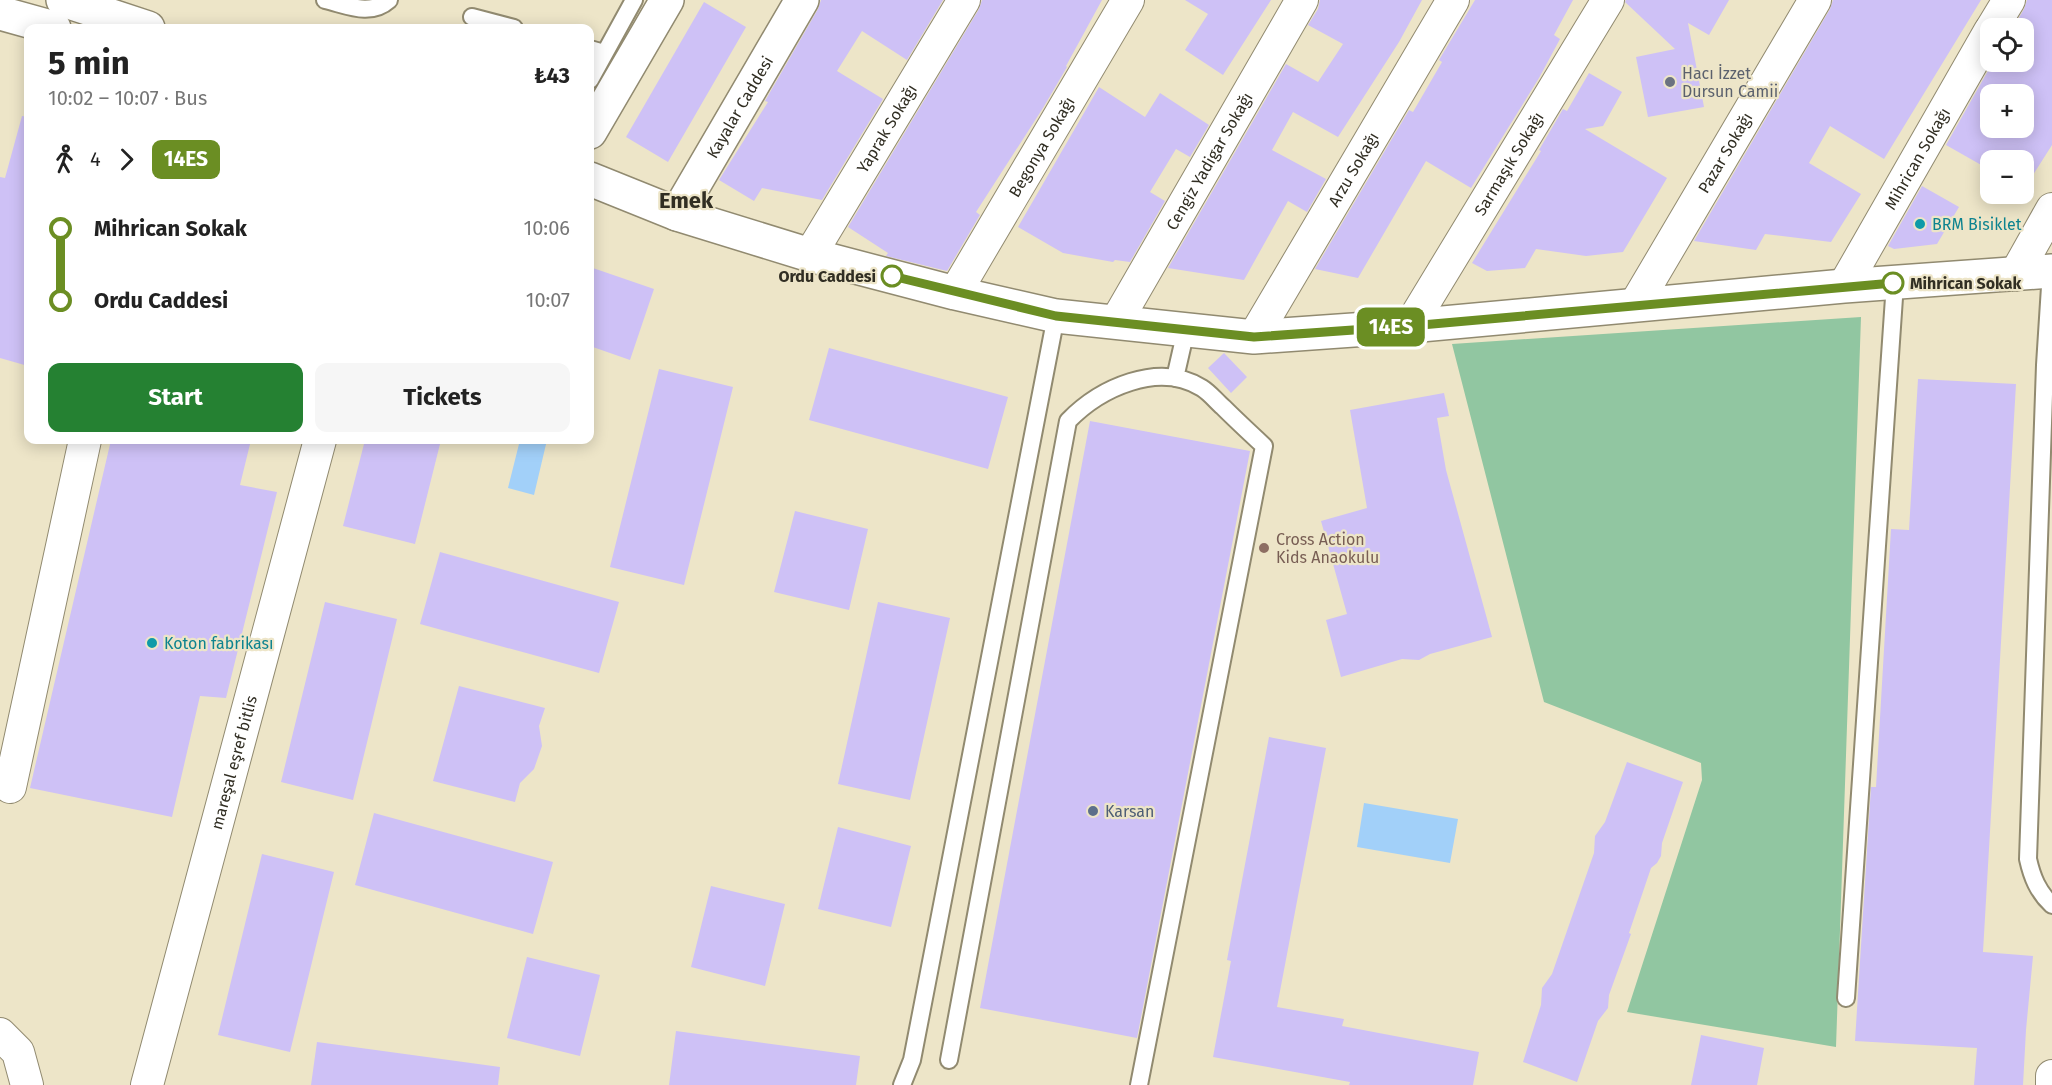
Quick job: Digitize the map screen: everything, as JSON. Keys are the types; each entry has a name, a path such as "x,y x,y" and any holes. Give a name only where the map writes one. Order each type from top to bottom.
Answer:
{"main road":[{"path":"63,0 136,24"},
{"path":"594,125 667,0"},
{"name":"Kayalar Caddesi","path":"677,214 802,0"},
{"path":"0,13 40,24"},
{"path":"594,181 677,214 810,255 955,293 1056,316 1254,337 1410,326 1844,286 2051,271"},
{"path":"594,198 677,214"}],"street":[{"name":"Yaprak Sokağı","path":"810,255 964,0"},
{"name":"Begonya Sokağı","path":"955,293 1128,0"},
{"name":"Cengiz Yadigar Sokağı","path":"1116,322 1302,0"},
{"name":"Arzu Sokağı","path":"1254,337 1453,0"},
{"name":"Sarmaşık Sokağı","path":"1410,326 1608,0"},
{"name":"Pazar Sokağı","path":"1635,305 1815,0"},
{"name":"Mihrican Sokağı","path":"1998,18 2008,0"},
{"name":"Mihrican Sokağı","path":"1844,286 1980,49"},
{"path":"2015,275 2052,209"},
{"path":"10,787 84,444"},
{"name":"mareşal eşref bitlis","path":"147,1085 319,444"},
{"path":"0,1034 18,1052 27,1085"},
{"path":"2052,1076 2052,1085"}],"lane":[{"path":"325,0 369,10 389,0"},
{"path":"597,51 634,0"},
{"path":"472,17 499,24"},
{"path":"2051,271 2028,859 2039,891 2052,905"},
{"path":"1846,998 1895,283"},
{"path":"902,1085 912,1060 1056,316"},
{"path":"1176,378 1186,330"},
{"path":"949,1060 1068,421 1090,401 1117,387 1146,378 1176,378 1204,389 1264,446 1139,1085"}],"green space":[{"path":"1861,317 1836,1047 1627,1012 1702,780 1701,763 1544,702 1452,344"}],"water":[{"path":"519,444 546,444 534,495 508,488"},
{"path":"1364,803 1458,819 1450,863 1357,847"}],"building":[{"path":"821,0 943,0 907,60 862,31 837,71 883,99 822,200 762,188 754,201 719,180 768,102 765,101"},
{"path":"982,0 1102,0 1043,108 976,212 980,215 947,271 886,256 888,253 848,227 979,9"},
{"path":"1185,0 1271,0 1223,75 1185,50 1208,14"},
{"path":"1320,0 1422,0 1399,42 1338,137 1293,112 1272,150 1326,179 1307,212 1288,201 1244,280 1168,268 1286,64 1318,82 1343,44 1308,25 1318,9"},
{"path":"1475,0 1573,0 1554,35 1560,39 1539,78 1471,188 1426,161 1358,278 1315,269 1409,110 1413,112 1442,62 1439,60"},
{"path":"1626,0 1729,0 1709,35 1688,23 1704,107 1648,117 1636,57 1675,49 1625,2"},
{"path":"1833,0 1981,0 1884,159 1830,126 1809,163 1861,194 1831,242 1765,234 1756,250 1694,241 1830,9"},
{"path":"2027,0 2052,0 2052,145 2034,173 2034,150 1980,150 1980,164 1946,145 1980,85 1980,138 2034,138 2034,84 1981,84 1987,72 2034,72 2034,18 2019,18"},
{"path":"704,2 746,27 668,162 626,137"},
{"path":"1589,73 1622,92 1603,126 1585,129 1667,178 1623,252 1586,256 1536,249 1525,268 1487,271 1472,263 1541,151 1539,150 1563,109 1567,111"},
{"path":"1099,87 1145,117 1160,93 1209,125 1190,157 1176,149 1150,192 1165,201 1130,262 1115,260 1113,262 1063,253 1018,227"},
{"path":"22,116 24,116 24,365 0,358 0,177 5,178"},
{"name":"BRM Bisiklet","path":"1922,186 1959,207 1937,244 1894,249 1888,246"},
{"path":"594,268 654,289 630,360 594,347"},
{"path":"829,348 1008,397 988,469 809,420"},
{"path":"1224,353 1247,377 1231,393 1208,368"},
{"path":"659,369 733,387 684,585 610,567"},
{"path":"1918,379 2016,384 1983,952 2033,956 2023,1085 1974,1085 1977,1048 1855,1041 1871,787 1876,787 1891,529 1909,530"},
{"path":"1444,393 1449,416 1437,418 1446,470 1492,637 1430,654 1419,660 1402,659 1341,677 1326,620 1347,614 1321,521 1367,508 1350,410"},
{"path":"1090,421 1250,451 1137,1038 980,1008"},
{"name":"Koton fabrikası","path":"110,444 250,444 240,485 277,492 226,698 200,696 172,817 30,788"},
{"path":"364,444 440,444 415,544 343,526"},
{"path":"795,511 868,529 849,610 774,592"},
{"path":"440,552 619,602 599,673 420,624"},
{"path":"325,602 397,619 353,800 281,782"},
{"path":"878,602 950,618 910,800 838,784"},
{"path":"459,686 545,708 539,726 542,746 534,769 520,783 515,802 433,781"},
{"path":"1269,737 1326,748 1277,1007 1344,1019 1342,1026 1479,1052 1473,1085 1349,1085 1350,1082 1213,1057 1231,961 1227,960"},
{"path":"1627,762 1683,782 1662,843 1661,856 1651,868 1629,933 1631,934 1609,995 1608,1008 1598,1021 1577,1082 1523,1062 1541,1005 1542,988 1552,974 1594,853 1595,836 1605,822"},
{"path":"374,813 553,862 533,934 355,885"},
{"path":"838,827 911,846 891,927 818,909"},
{"path":"262,854 334,872 290,1052 218,1035"},
{"path":"711,886 785,904 765,986 691,967"},
{"path":"527,957 600,975 580,1056 507,1038"},
{"path":"676,1031 860,1056 856,1085 669,1085"},
{"path":"1701,1035 1764,1048 1757,1085 1691,1085"},
{"path":"317,1042 500,1067 498,1085 311,1085"}],"bus line":[{"name":"14ES","path":"892,276 1056,316 1254,337 1410,326 1893,283"}],"place":[{"name":"Hacı İzzet Dursun Camii","path":"1670,82"},
{"name":"BRM Bisiklet","path":"1920,224"},
{"name":"Ordu Caddesi","path":"892,276"},
{"name":"Mihrican Sokak","path":"1893,283"},
{"name":"Cross Action Kids Anaokulu","path":"1264,548"},
{"name":"Koton fabrikası","path":"152,643"},
{"name":"Karsan","path":"1093,811"}],"district":[{"name":"Emek","path":"686,200"}]}
